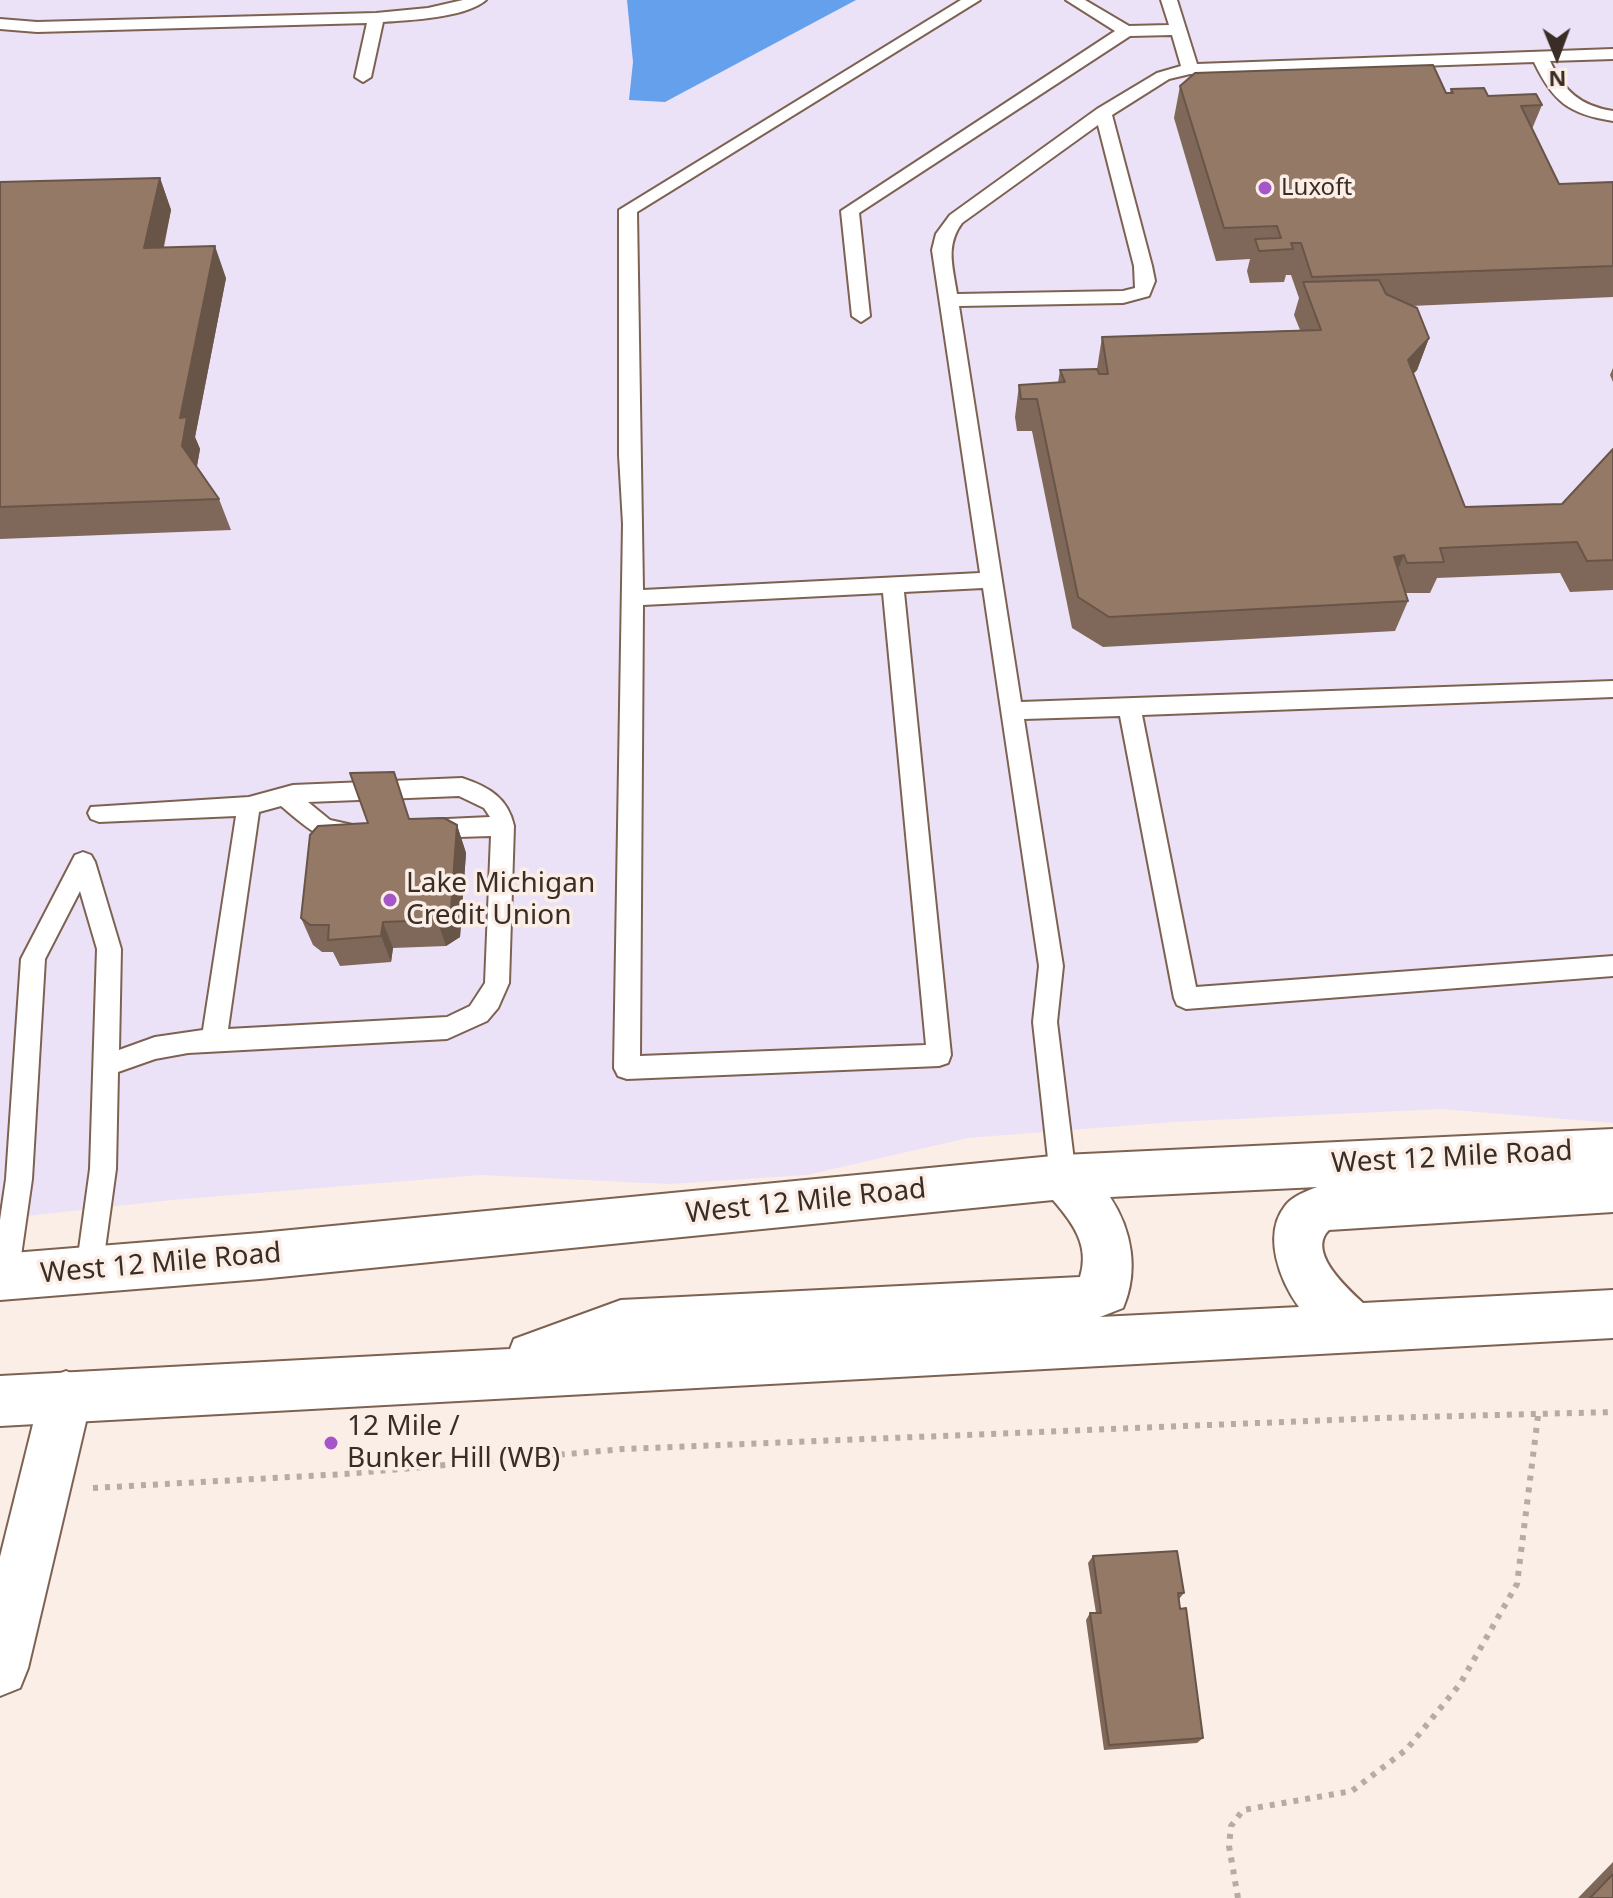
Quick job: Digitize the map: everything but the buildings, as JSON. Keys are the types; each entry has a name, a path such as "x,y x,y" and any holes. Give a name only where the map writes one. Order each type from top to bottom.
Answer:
{"main road":[{"name":"West 12 Mile Road","path":"2,1282 1063,1177 1613,1151"},
{"path":"485,1372 621,1324 1081,1301 1105,1291 1109,1253 1097,1215 1063,1177"},
{"path":"1352,1326 1323,1299 1304,1272 1297,1245 1302,1221 1320,1208 1613,1190"},
{"path":"0,1401 485,1372 1613,1314"},
{"path":"0,1668 66,1396"}],"lane":[{"path":"0,24 37,27 376,18 448,10 478,0"},
{"path":"893,585 939,1055 627,1068 632,598 628,210 972,0"},
{"path":"1074,0 1126,31 1178,30"},
{"path":"1169,0 1190,69"},
{"path":"363,77 376,18"},
{"path":"861,316 850,211 1126,31"},
{"path":"1063,1177 1045,1022 1051,966 941,250 945,234 956,219 1103,113 1163,76 1190,69 1613,54"},
{"path":"1539,56 1556,90 1568,103 1593,114 1613,116"},
{"path":"949,300 1123,297 1143,292 1146,281 1143,266 1103,113"},
{"path":"632,598 992,580"},
{"path":"1012,711 1613,689"},
{"path":"1129,706 1186,998 1613,966"},
{"path":"99,813 249,806 284,796 462,787 492,802 500,813 503,826 497,983 492,1000 481,1014 447,1028 214,1039 155,1048 106,1065"},
{"path":"284,796 324,828 341,833 371,832"},
{"path":"214,1039 249,806"},
{"path":"412,830 503,826"},
{"path":"2,1282 19,1179 33,959 83,862 109,949 103,1169 89,1271"}],"path":[{"path":"42,1494 89,1488 345,1474 623,1449 1380,1418 1613,1412"},
{"path":"1238,1898 1229,1846 1231,1826 1243,1810 1352,1791 1407,1749 1460,1684 1517,1584 1538,1416"}],"shaded area":[{"path":"0,0 1613,0 1613,1123 1441,1109 1173,1122 968,1138 807,1175 668,1184 480,1175 172,1200 0,1219"}],"water":[{"path":"627,0 856,0 665,102 629,100 633,62"}],"place":[{"name":"Luxoft","path":"1265,188"},
{"name":"Lake Michigan Credit Union","path":"390,900"},
{"name":"12 Mile / Bunker Hill (WB)","path":"331,1443"}]}
